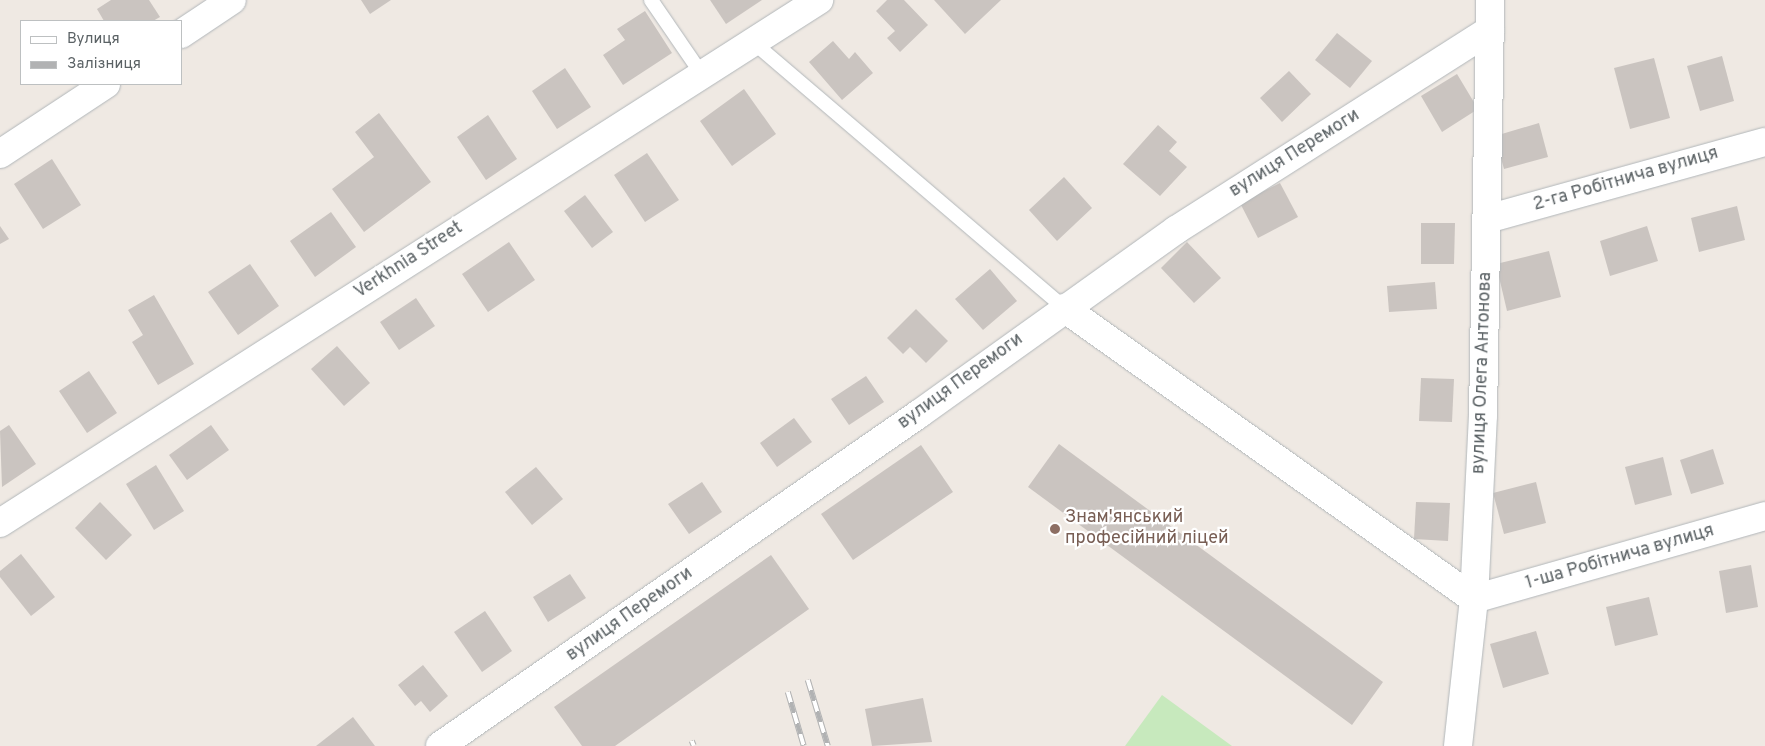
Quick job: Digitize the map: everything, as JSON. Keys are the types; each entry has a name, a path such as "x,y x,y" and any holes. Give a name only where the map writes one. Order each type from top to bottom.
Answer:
{"street":[{"path":"182,33 232,0"},
{"name":"Verkhnia Street","path":"0,523 701,73 819,0"},
{"name":"вулиця Олега Антонова","path":"1458,746 1474,599 1483,415 1490,0"},
{"name":"вулиця Перемоги","path":"440,746 919,414 1064,308 1176,230 1490,30"},
{"path":"0,154 104,85"},
{"name":"2-га Робітнича вулиця","path":"1486,219 1765,142"},
{"path":"1064,308 1474,599"},
{"name":"1-ша Робітнича вулиця","path":"1474,599 1765,516"}],"lane":[{"path":"651,0 701,73"},
{"path":"753,42 1064,308"}],"green space":[{"path":"1162,695 1232,746 1125,746"}],"building":[{"path":"111,0 149,0 160,17 155,20 103,20 97,9"},
{"path":"361,0 391,0 370,14"},
{"path":"710,0 762,0 726,24"},
{"path":"887,0 904,0 928,25 900,52 887,38 895,31 876,11"},
{"path":"934,0 1001,0 965,34"},
{"path":"645,11 672,53 623,85 603,55 625,40 617,29"},
{"path":"1337,33 1372,61 1350,88 1315,60"},
{"path":"833,41 849,59 855,52 873,73 842,100 809,62"},
{"path":"1722,56 1734,101 1700,111 1687,66"},
{"path":"1654,58 1670,118 1630,129 1614,68"},
{"path":"565,68 591,107 557,129 532,91"},
{"path":"1289,71 1311,94 1282,122 1260,98"},
{"path":"1457,74 1478,109 1442,132 1421,96"},
{"path":"744,89 776,134 732,166 700,121"},
{"path":"379,113 431,182 364,232 332,189 374,157 355,132"},
{"path":"488,115 517,159 486,180 457,137"},
{"path":"1539,123 1548,157 1504,169 1495,136"},
{"path":"1158,125 1177,142 1169,151 1187,167 1160,196 1123,164"},
{"path":"647,153 679,200 645,222 614,175"},
{"path":"52,159 81,205 43,229 14,184"},
{"path":"1064,177 1092,208 1057,241 1029,210"},
{"path":"1280,183 1298,217 1258,238 1240,203"},
{"path":"585,195 613,232 592,248 564,211"},
{"path":"1737,206 1745,240 1699,252 1691,218"},
{"path":"331,212 356,247 315,277 290,241"},
{"path":"1421,223 1455,223 1454,264 1421,264"},
{"path":"0,226 9,239 0,244"},
{"path":"1647,226 1658,261 1610,276 1600,241"},
{"path":"509,242 535,280 488,312 462,274"},
{"path":"1187,242 1221,278 1194,303 1161,268"},
{"path":"1549,251 1561,297 1507,311 1496,264"},
{"path":"250,264 279,306 238,335 208,292"},
{"path":"990,269 1017,301 983,330 955,299"},
{"path":"1435,282 1437,309 1389,312 1387,286"},
{"path":"154,295 194,364 158,385 132,342 143,335 128,310"},
{"path":"416,298 435,326 399,350 380,322"},
{"path":"916,309 948,341 926,363 910,347 903,354 887,338"},
{"path":"337,346 370,383 344,406 311,369"},
{"path":"89,371 117,413 87,433 59,391"},
{"path":"866,376 884,402 849,425 831,399"},
{"path":"1421,378 1454,379 1452,422 1419,421"},
{"path":"794,418 812,442 777,467 760,443"},
{"path":"9,425 36,464 2,487 0,431"},
{"path":"211,425 229,450 187,480 169,455"},
{"path":"1059,444 1383,682 1352,725 1028,487"},
{"path":"921,445 953,492 853,560 821,514"},
{"path":"1713,449 1724,484 1691,494 1680,460"},
{"path":"1663,457 1672,495 1635,505 1625,467"},
{"path":"156,465 184,511 154,530 126,484"},
{"path":"536,467 563,499 532,525 505,492"},
{"path":"702,482 722,512 689,534 668,504"},
{"path":"1536,482 1546,523 1504,534 1493,493"},
{"path":"100,502 132,535 106,560 75,528"},
{"path":"1416,502 1450,503 1448,541 1414,539"},
{"path":"21,554 55,597 31,616 0,577 0,571"},
{"path":"771,555 809,609 615,746 582,746 554,707"},
{"path":"1751,565 1758,607 1726,613 1719,571"},
{"path":"570,574 586,598 548,622 533,597"},
{"path":"1649,597 1658,635 1615,646 1606,607"},
{"path":"485,611 512,651 482,672 454,632"},
{"path":"1536,631 1549,674 1503,688 1490,644"},
{"path":"423,665 448,696 430,712 421,701 415,706 398,685"},
{"path":"923,698 932,742 872,746 865,709"},
{"path":"353,717 375,746 316,746"}],"railway":[{"path":"808,680 828,746"},
{"path":"788,692 804,746"},
{"path":"692,741 694,746"}],"place":[{"name":"Знам'янський професійний ліцей","path":"1055,529"}]}
